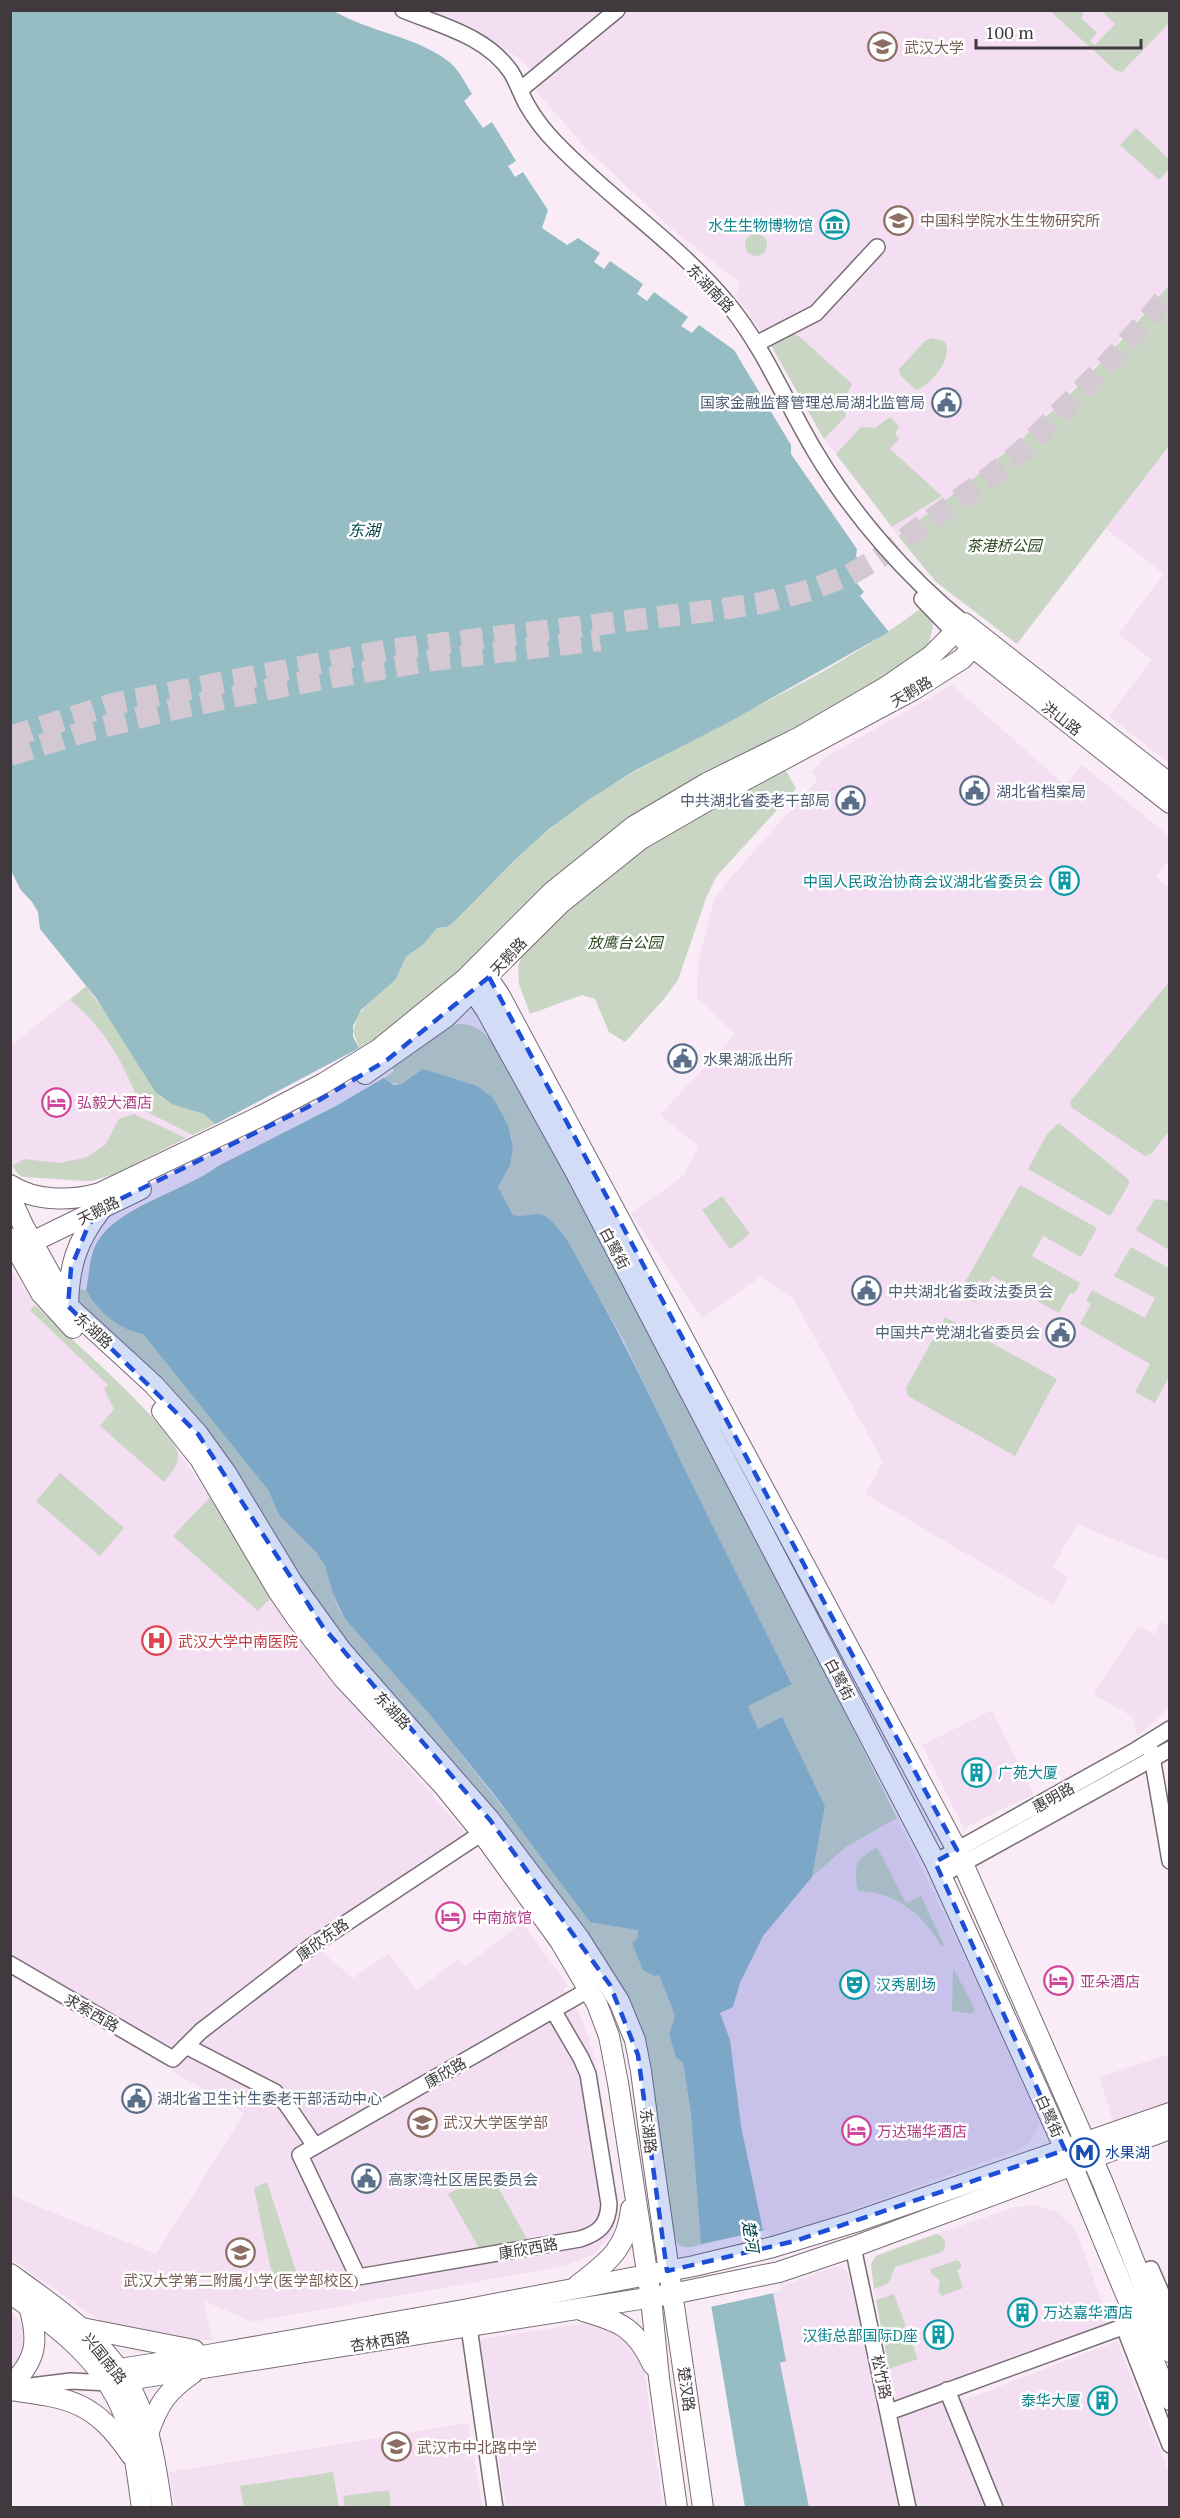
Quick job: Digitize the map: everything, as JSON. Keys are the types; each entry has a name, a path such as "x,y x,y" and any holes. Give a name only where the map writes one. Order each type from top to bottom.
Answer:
{"main road":[{"name":"洪山路","path":"960,628 1170,803"},
{"name":"天鹅路","path":"484,971 552,891 634,826 707,783 800,736 885,687 931,656 960,628"},
{"name":"洪山路","path":"978,643 1170,784"},
{"name":"天鹅路","path":"10,1185 41,1197 86,1197 208,1149 323,1099 383,1055 429,1031 484,971 561,903 641,839 717,795 903,696 950,668 978,643"},
{"name":"白鹭街","path":"484,971 960,1857 1089,2150 1170,2352"},
{"name":"白鹭街","path":"469,986 486,1010 576,1173 938,1869 1069,2157 1131,2324 1170,2400"},
{"name":"天鹅路","path":"20,1244 102,1208 208,1149"},
{"name":"东湖路","path":"10,1197 20,1244 41,1293 51,1306 168,1418 200,1459 278,1591 303,1627 344,1679 443,1785 482,1833 560,1941 590,1989 609,2036 647,2275"},
{"path":"68,1306 71,1268 80,1240 102,1208"},
{"name":"东湖路","path":"20,1244 68,1306 154,1385 198,1434 226,1473 292,1582 340,1650 490,1820 602,1970 626,2016 638,2055 667,2271"},
{"path":"1089,2150 1170,2113"},
{"path":"647,2275 773,2247 1089,2150 1170,2129"},
{"path":"651,2298 779,2272 853,2247 1069,2157"},
{"path":"631,2173 631,2208 626,2236 611,2259 574,2298 632,2331 646,2350 659,2378"},
{"name":"楚汉路","path":"667,2271 703,2508"},
{"name":"兴国南路","path":"10,2274 81,2328 114,2376 148,2434 162,2508"},
{"name":"楚汉路","path":"647,2275 677,2508"},
{"name":"杏林西路","path":"114,2376 199,2369 469,2327 574,2298 624,2279 647,2275"},
{"name":"兴国南路","path":"10,2293 114,2376 128,2427 142,2508"},
{"name":"杏林西路","path":"114,2376 218,2354 574,2298 651,2298"},
{"path":"28,2306 33,2321 35,2349 29,2364 10,2388 57,2396 81,2405 113,2432 135,2461"},
{"path":"81,2328 145,2342 218,2354"},
{"path":"148,2434 161,2402 172,2389 199,2369"}],"street":[{"name":"东湖南路","path":"403,10 484,44 502,61 533,116 556,144 678,254 721,297 756,344 806,436 836,484 913,577 960,628"},
{"path":"520,90 617,10"},
{"path":"756,344 816,313 877,247"},
{"name":"惠明路","path":"960,1857 1150,1743 1169,1739"},
{"name":"惠明路","path":"938,1869 1153,1758 1169,1739"},
{"path":"1150,1743 1170,1861"},
{"name":"康欣东路","path":"173,2059 186,2046 313,1945 482,1833"},
{"name":"求索西路","path":"10,1964 173,2059"},
{"name":"康欣路","path":"300,2155 590,1989"},
{"name":"康欣西路","path":"300,2155 357,2277 560,2242 597,2233 608,2218 609,2204 588,2074 553,2010"},
{"path":"186,2046 275,2092 287,2105 315,2146"},
{"name":"松竹路","path":"853,2247 908,2508"},
{"path":"1139,2273 1151,2269 1170,2313"},
{"path":"889,2412 1131,2324 1170,2445"},
{"path":"469,2327 495,2508"},
{"path":"10,2388 114,2376"},
{"path":"947,2390 995,2508"}],"highlighted area":[{"path":"489,977 957,1850 935,1862 1065,2150 795,2241 667,2271 638,2055 610,1985 490,1820 323,1627 198,1434 68,1306 71,1268 88,1226 102,1208 306,1108 387,1060"}],"shaded area":[{"name":"中国科学院水生生物研究所","path":"428,11 1169,11 1169,285 1104,358 1038,424 973,480 898,536 820,433 769,342 736,296 740,283 672,229 584,146 536,91 544,81 517,57 474,28"},
{"path":"1169,446 1169,763 1109,716 1152,660 1118,634 1164,574 1106,529"},
{"path":"952,685 1065,785 1082,765 1169,836 1169,860 1156,877 1170,888 1169,1560 1077,1524 1053,1567 1069,1577 1053,1605 865,1494 883,1462 793,1298 760,1277 702,1318 631,1214 683,1176 698,1146 660,1115 735,1034 697,998 698,963 714,900 726,883 818,779 811,772 826,757"},
{"path":"86,986 111,1020 215,1124 101,1179 83,1182 24,1177 19,1175 11,1163 11,1045"},
{"name":"武汉大学中南医院","path":"10,1267 35,1305 125,1389 160,1426 231,1526 282,1614 323,1669 468,1836 174,2051 163,2065 11,1976"},
{"path":"1160,1622 1169,1625 1169,1708 1137,1736 1133,1717 1093,1694 1138,1627 1155,1634"},
{"name":"广苑大厦","path":"992,1710 1034,1794 964,1828 922,1745"},
{"path":"897,1818 1039,2110 1039,2125 1029,2143 1017,2150 771,2239 769,2230 763,2231 737,2105 730,2040 720,2013 733,2007 740,1984 763,1936 812,1877 846,1847"},
{"name":"武汉大学医学部","path":"522,1923 568,1985 563,1989 581,2016 593,2052 618,2209 612,2234 594,2254 564,2266 253,2322 204,2301 212,2340 190,2340 111,2325 96,2318 11,2259 12,2196 156,2254 244,2113 172,2071 198,2041 317,1948 353,1978 388,1954 417,1990 458,1959 465,1966"},
{"path":"1169,2054 1169,2103 1113,2121 1099,2077"},
{"path":"1032,2205 1056,2211 1075,2229 1111,2325 897,2403 874,2289 872,2260 888,2250 1016,2207"},
{"path":"834,2267 841,2267 847,2272 899,2507 809,2507 780,2362 785,2361 773,2293 783,2291 782,2286"},
{"path":"11,2311 23,2326 24,2336 23,2355 11,2374"},
{"path":"586,2323 611,2328 634,2348 644,2369 663,2507 506,2507 480,2339"},
{"path":"1117,2341 1169,2473 1169,2507 1002,2507 959,2402"},
{"path":"945,2396 989,2507 916,2507 898,2413"},
{"name":"武汉市中北路中学","path":"468,2423 483,2507 175,2507 169,2472"}],"green space":[{"path":"1050,11 1080,11 1084,14 1081,18 1097,33 1090,41 1095,45 1115,24 1104,13 1106,11 1169,11 1169,23 1122,72 1115,70"},
{"path":"1136,128 1169,159 1169,169 1159,180 1120,145"},
{"path":"756,234 764,237 767,245 764,253 756,256 748,253 745,245 748,237"},
{"name":"茶港桥公园","path":"1169,285 1169,446 1017,644 936,582 898,536 986,468 1055,409 1106,357"},
{"path":"790,333 800,337 852,384 843,401 846,416 824,439 769,342"},
{"path":"931,338 944,341 947,354 934,377 916,390 900,375 899,369 925,341"},
{"path":"890,417 899,426 895,434 899,439 890,449 942,496 892,527 836,454 861,427 875,428"},
{"path":"924,606 931,615 933,627 929,642 921,653 884,682 649,807 606,836 562,871 489,946 376,1045 372,1040 359,1048 353,1031 358,1015 373,998 396,979 406,957 424,944 437,928 447,927 454,922 518,857 552,827 589,800 630,775 843,660"},
{"name":"放鹰台公园","path":"784,767 796,789 716,877 706,898 678,980 625,1042 609,1032 595,999 582,995 530,1014 519,984 518,966 523,953 542,930 649,842"},
{"path":"1169,982 1169,1131 1152,1153 1145,1156 1072,1108 1070,1102"},
{"path":"86,986 111,1020 156,1093 170,1102 195,1110 215,1124 193,1135 145,1111 112,1048 93,1022 70,1000"},
{"path":"457,1024 479,1029 495,1046 701,1430 897,1818 846,1847 812,1877 825,1806 782,1718 758,1729 747,1706 792,1683 727,1558 623,1339 569,1245 543,1215 520,1217 513,1215 498,1187 511,1156 511,1134 499,1110 488,1095 475,1088 461,1085 413,1087 398,1085 384,1078 394,1071 390,1064 447,1027"},
{"path":"134,1114 186,1138 115,1174 92,1181 24,1177 19,1175 12,1166 24,1159 60,1163 87,1157 105,1145 119,1119"},
{"path":"1059,1123 1129,1180 1129,1184 1110,1216 1028,1169 1047,1134"},
{"path":"1020,1185 1097,1228 1081,1257 1043,1236 1032,1256 1080,1283 1074,1294 1070,1293 1059,1313 992,1276 987,1284 979,1280 972,1293 979,1298 976,1303 959,1293"},
{"path":"722,1196 750,1234 730,1249 702,1210"},
{"path":"1155,1199 1169,1201 1169,1250 1136,1230"},
{"path":"1131,1247 1169,1268 1169,1377 1155,1403 1135,1392 1150,1364 1080,1324 1091,1304 1086,1301 1092,1290 1145,1318 1155,1298 1114,1276"},
{"path":"76,1289 86,1290 110,1319 126,1329 143,1334 268,1490 279,1515 316,1552 325,1566 336,1603 345,1619 430,1715 532,1844 638,1930 637,1939 659,1975 675,2016 669,2034 676,2058 683,2062 691,2115 701,2245 682,2246 674,2238 647,2053 618,1981 582,1928 346,1648 243,1488 74,1303"},
{"path":"35,1305 138,1402 172,1441 178,1458 174,1469 164,1482 100,1426 114,1409 104,1389 108,1385 30,1310"},
{"path":"945,1317 1057,1379 1015,1456 908,1396 906,1388"},
{"path":"60,1473 124,1528 100,1556 36,1501"},
{"path":"210,1497 231,1526 272,1597 258,1611 173,1536"},
{"path":"877,1847 906,1903 921,1896 944,1945 941,1946 934,1934 917,1915 896,1900 872,1892 858,1891 857,1864"},
{"path":"953,1968 975,2009 972,2014 952,2011"},
{"path":"489,2171 527,2239 479,2248 448,2194"},
{"path":"267,2182 299,2280 274,2285 254,2188"},
{"path":"936,2234 945,2242 942,2252 895,2267 889,2283 874,2289 871,2264 876,2256"},
{"path":"957,2260 961,2263 961,2268 957,2270 963,2288 942,2296 938,2291 940,2281 931,2273 931,2269"},
{"path":"894,2294 918,2359 889,2369 876,2300"},
{"path":"333,2472 339,2507 244,2507 240,2486"},
{"path":"389,2490 391,2507 345,2507 343,2496"}],"water":[{"name":"东湖","path":"10,11 334,11 421,46 448,61 459,72 472,94 464,101 483,128 492,122 516,161 508,166 515,177 523,172 548,210 542,228 567,245 578,238 600,253 594,262 604,269 610,261 643,284 637,294 647,301 654,292 688,317 681,326 692,333 699,325 734,350 791,445 791,454 857,549 856,556 868,571 856,582 864,592 860,596 889,632 731,721 636,770 587,801 549,829 454,922 447,927 437,928 424,944 406,957 396,979 361,1010 353,1026 353,1037 359,1048 384,1078 394,1085 400,1085 423,1069 477,1086 493,1098 508,1125 513,1146 510,1165 498,1187 513,1215 544,1215 560,1230 569,1244 635,1367 792,1684 748,1706 758,1729 782,1717 825,1806 812,1877 763,1936 740,1983 733,2007 720,2013 730,2040 741,2126 763,2230 769,2229 783,2291 773,2293 786,2361 780,2363 809,2507 745,2507 701,2245 691,2115 683,2062 676,2058 669,2034 675,2016 659,1975 654,1976 643,1970 632,1943 637,1939 638,1930 590,1922 493,1793 430,1715 345,1619 333,1594 325,1566 316,1552 279,1515 268,1490 143,1334 126,1329 110,1319 86,1290 94,1249 103,1234 133,1211 208,1173 222,1163 215,1124 204,1114 172,1104 156,1093 96,998 40,929 38,912 20,889 11,870"}],"pier":[{"path":"361,1047 387,1076 336,1106 216,1167 215,1165 221,1158 212,1126"},
{"path":"769,2229 783,2291 710,2307 698,2245"}],"tunnel":[{"path":"10,737 113,704 388,650 716,610 762,603 810,590 849,575 877,559 1022,451 1118,353 1170,293"},
{"path":"10,755 87,731 165,711 289,685 432,660 600,640"}],"place":[{"name":"武汉大学","path":"883,47"},
{"name":"中国科学院水生生物研究所","path":"899,220"},
{"name":"水生生物博物馆","path":"834,225"},
{"name":"国家金融监督管理总局湖北监管局","path":"946,402"},
{"name":"湖北省档案局","path":"975,791"},
{"name":"中共湖北省委老干部局","path":"851,800"},
{"name":"中国人民政治协商会议湖北省委员会","path":"1064,881"},
{"name":"水果湖派出所","path":"682,1059"},
{"name":"弘毅大酒店","path":"56,1102"},
{"name":"中共湖北省委政法委员会","path":"867,1291"},
{"name":"中国共产党湖北省委员会","path":"1061,1332"},
{"name":"武汉大学中南医院","path":"157,1641"},
{"name":"广苑大厦","path":"977,1772"},
{"name":"中南旅馆","path":"451,1917"},
{"name":"亚朵酒店","path":"1059,1981"},
{"name":"汉秀剧场","path":"855,1984"},
{"name":"湖北省卫生计生委老干部活动中心","path":"136,2098"},
{"name":"武汉大学医学部","path":"422,2122"},
{"name":"万达瑞华酒店","path":"856,2131"},
{"name":"水果湖","path":"1084,2152"},
{"name":"高家湾社区居民委员会","path":"367,2179"},
{"name":"武汉大学第二附属小学(医学部校区)","path":"241,2253"},
{"name":"万达嘉华酒店","path":"1022,2312"},
{"name":"汉街总部国际D座","path":"939,2335"},
{"name":"泰华大厦","path":"1102,2400"},
{"name":"武汉市中北路中学","path":"396,2447"}],"water label":[{"name":"楚河","path":"751,2236"}]}
